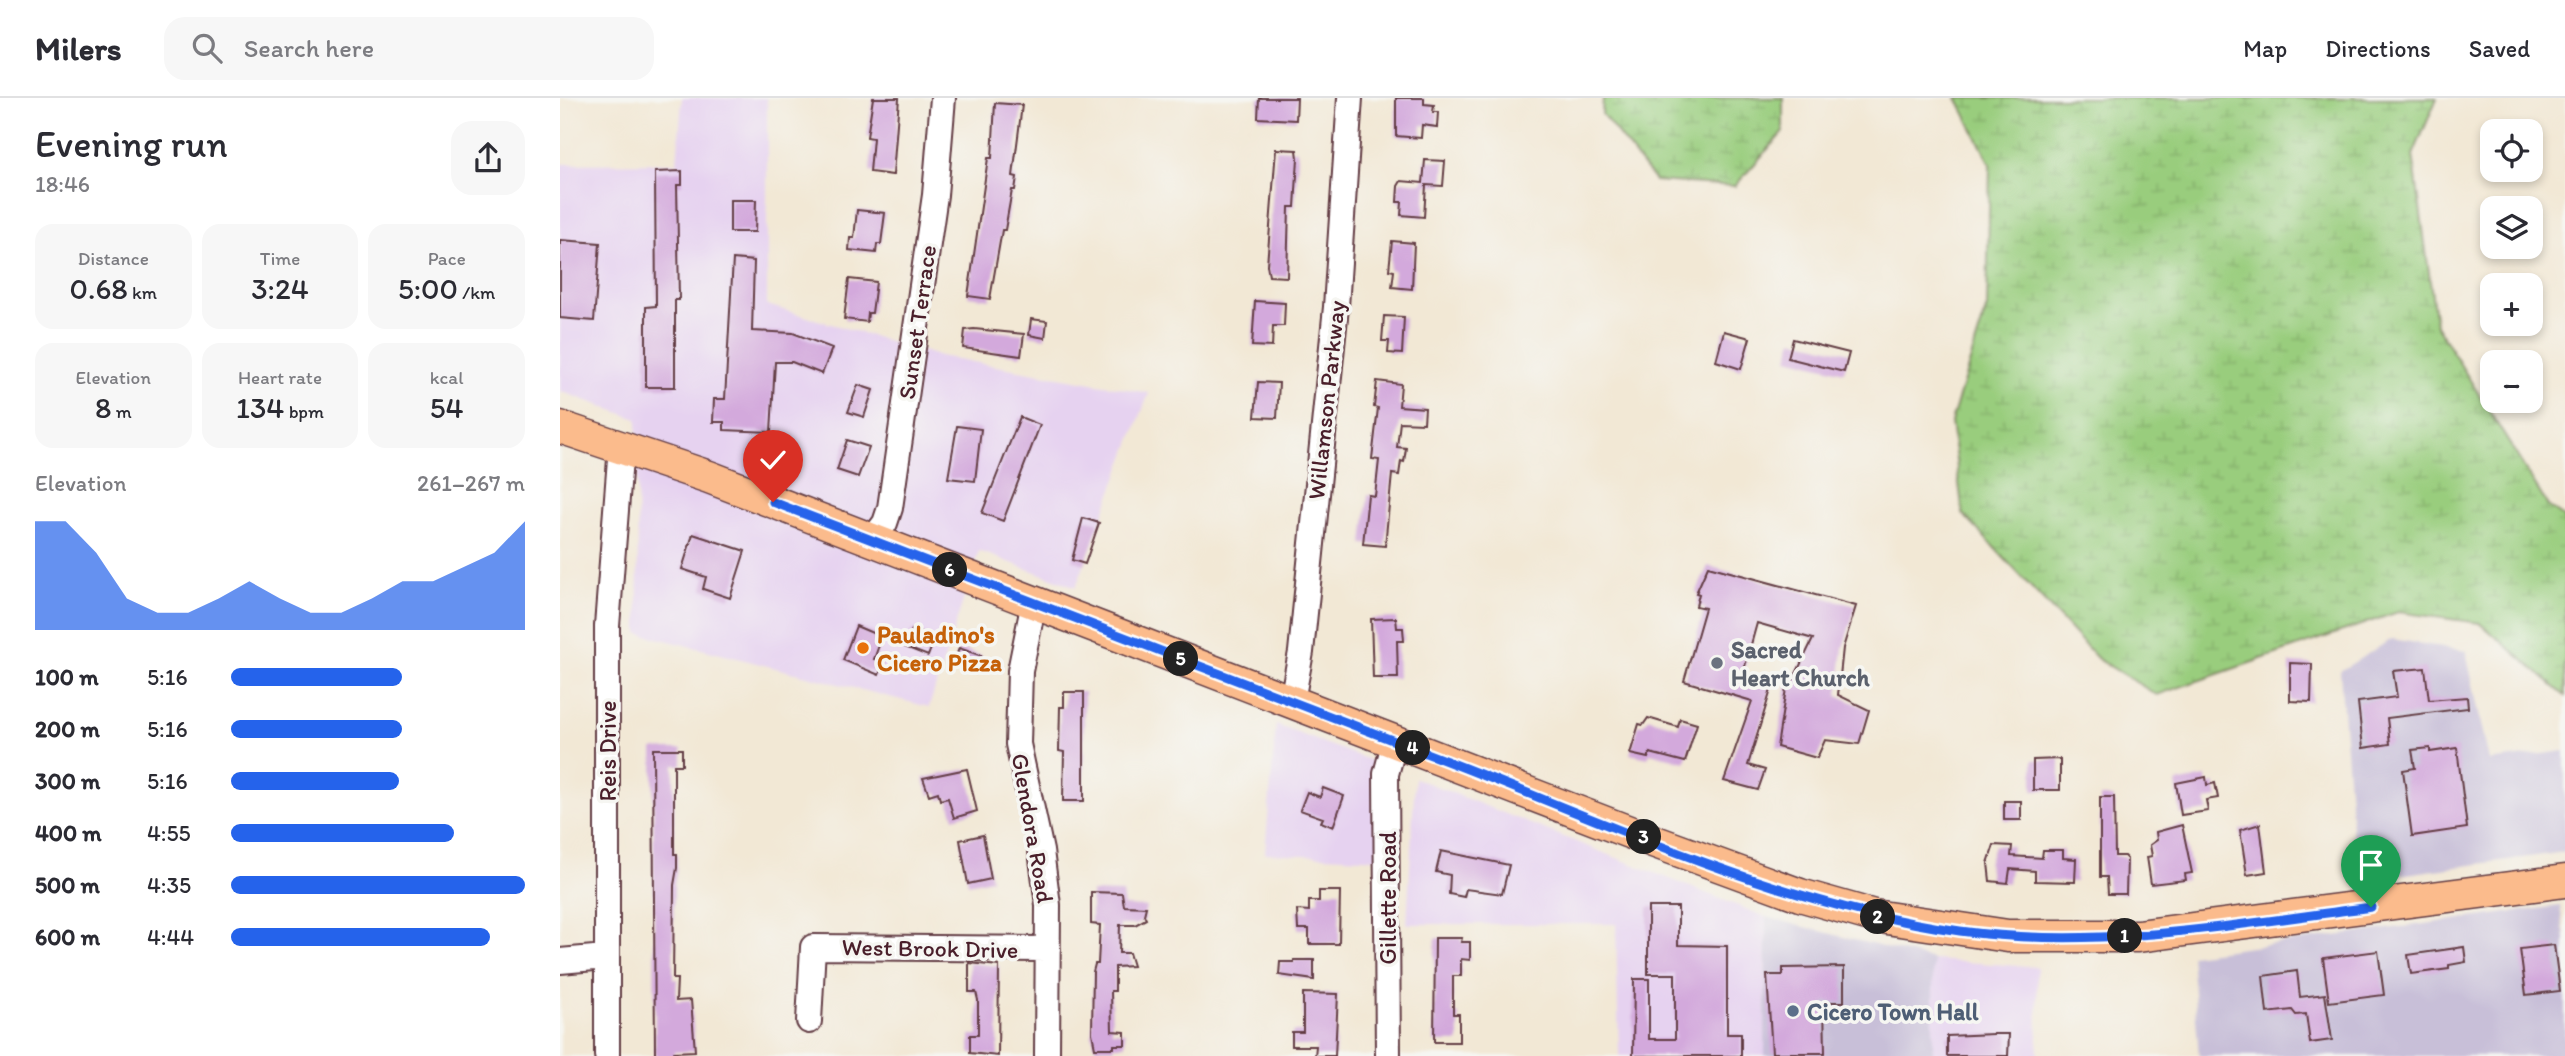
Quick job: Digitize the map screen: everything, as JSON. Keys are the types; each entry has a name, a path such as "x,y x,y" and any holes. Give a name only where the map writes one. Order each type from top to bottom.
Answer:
{"main road":[{"path":"560,427 621,446 872,540 1800,895 1874,916 2008,936 2146,935 2565,881"}],"street":[{"name":"Sunset Terrace","path":"872,540 885,523 890,508 935,195 943,98"},
{"name":"Willamson Parkway","path":"1292,701 1301,652 1336,307 1350,98"},
{"name":"Reis Drive","path":"607,1056 607,626 621,446"},
{"name":"Glendora Road","path":"1034,602 1020,671 1018,744 1041,851 1048,905 1047,1056"},
{"name":"Gillette Road","path":"1388,1056 1386,774 1395,741"},
{"name":"West Brook Drive","path":"809,1021 813,947 1048,949"},
{"path":"560,961 606,957"}],"shaded area":[{"path":"682,98 767,98 767,305 939,356 1149,393 1076,587 979,551 929,707 638,633 637,419 560,391 560,164 677,163"},
{"path":"2392,639 2466,651 2489,761 2565,751 2565,852 2356,881 2340,671"},
{"path":"1276,725 1380,764 1382,859 1265,853"},
{"path":"1415,778 1766,917 1765,1056 1619,1056 1616,924 1407,924"},
{"path":"2560,906 2565,939 2565,1056 2199,1056 2191,955"},
{"path":"1766,917 1933,960 1933,1056 1765,1056"},
{"path":"1933,960 2037,967 2038,1056 1933,1056"}],"green space":[{"path":"1603,98 1783,98 1783,132 1735,186 1655,181 1602,114"},
{"path":"1957,98 2437,98 2413,155 2436,325 2480,396 2480,413 2490,413 2548,506 2565,518 2565,696 2480,623 2398,612 2157,695 2098,659 1963,514 1951,422 1987,307 1990,164"}],"building":[{"path":"873,98 899,98 893,175 870,172 873,138 867,137"},
{"path":"1259,98 1297,98 1296,120 1258,118"},
{"path":"1396,98 1424,98 1424,104 1434,105 1433,112 1438,112 1437,127 1422,125 1421,138 1396,136"},
{"path":"995,103 1022,105 1013,176 1017,177 1015,190 1012,190 1005,230 1002,230 990,299 968,296 988,158 992,158"},
{"path":"1276,149 1297,150 1298,158 1295,207 1289,207 1287,277 1269,276 1267,265"},
{"path":"1425,160 1445,161 1443,186 1426,185 1424,217 1401,215 1402,202 1397,202 1398,186 1401,181 1423,183"},
{"path":"682,171 682,185 677,185 679,300 675,300 675,387 646,387 646,307 656,306 655,172"},
{"path":"730,200 756,200 755,232 730,232"},
{"path":"857,210 885,213 881,244 877,244 876,253 849,250 850,238 854,238"},
{"path":"560,240 600,243 594,321 560,318"},
{"path":"1392,241 1414,243 1412,289 1392,287 1394,271 1389,270"},
{"path":"733,259 754,261 752,331 793,333 832,348 822,374 792,362 775,362 771,432 724,430 724,422 713,422 714,399 725,399"},
{"path":"849,279 876,282 872,313 868,313 867,322 844,319"},
{"path":"1255,301 1285,303 1284,326 1273,326 1272,347 1252,346"},
{"path":"1384,316 1404,317 1402,354 1388,353 1389,341 1382,341"},
{"path":"1031,319 1047,321 1045,338 1029,335"},
{"path":"965,330 1024,334 1021,356 963,348"},
{"path":"1724,331 1750,338 1741,369 1716,361"},
{"path":"1793,339 1849,353 1844,372 1788,358"},
{"path":"1377,381 1401,384 1399,406 1425,408 1424,423 1400,422 1397,447 1406,448 1399,475 1392,474 1385,546 1363,544 1368,495 1375,496 1379,460 1372,459 1378,408 1374,407"},
{"path":"1258,382 1279,383 1277,418 1255,417"},
{"path":"858,385 873,390 864,417 848,412"},
{"path":"1020,417 1040,425 1003,521 982,513"},
{"path":"957,426 981,429 975,481 948,478"},
{"path":"847,440 869,447 858,477 837,470"},
{"path":"1083,518 1099,523 1085,564 1072,560"},
{"path":"693,534 745,551 730,598 703,589 706,577 682,569"},
{"name":"Sacred Heart Church","path":"1708,566 1856,606 1843,648 1838,695 1869,710 1859,744 1825,740 1817,758 1777,747 1787,682 1792,682 1813,639 1757,623 1742,677 1774,680 1748,765 1765,770 1758,790 1724,781 1752,701 1684,681 1705,608 1696,606 1699,594 1696,593"},
{"path":"1396,618 1397,628 1403,628 1404,641 1397,641 1398,678 1373,678 1371,619"},
{"name":"Pauladino's Cicero Pizza","path":"856,626 882,637 874,659 884,662 879,675 843,660"},
{"path":"912,630 935,638 928,656 905,647"},
{"path":"959,648 982,656 975,674 953,665"},
{"path":"2290,663 2312,664 2311,702 2290,701"},
{"path":"2425,668 2429,700 2467,697 2468,708 2387,718 2390,744 2363,748 2358,702 2397,697 2393,671"},
{"path":"1064,692 1084,692 1084,801 1063,801 1064,752 1059,751 1060,707 1064,707"},
{"path":"1648,718 1678,727 1680,719 1697,724 1685,762 1650,753 1648,758 1630,754 1639,724 1643,725"},
{"path":"2430,748 2430,752 2457,748 2467,828 2412,836 2403,770 2415,768 2412,750"},
{"path":"653,749 682,749 682,765 674,765 674,854 677,854 677,868 674,885 673,979 677,979 676,1001 691,1000 695,1051 674,1052 674,1056 655,1056"},
{"path":"2060,759 2060,790 2033,790 2033,760"},
{"path":"967,769 977,811 954,818 948,798 940,800 938,792 929,795 923,778"},
{"path":"2206,777 2207,785 2215,783 2218,798 2206,800 2208,811 2181,815 2176,783"},
{"path":"1323,788 1344,796 1333,827 1321,822 1323,818 1300,810 1307,792 1320,797"},
{"path":"2100,797 2114,797 2115,856 2124,856 2127,859 2126,894 2108,894 2107,877 2100,877"},
{"path":"2004,801 2021,801 2021,820 2004,820"},
{"path":"2260,824 2266,872 2247,875 2240,830"},
{"path":"2182,825 2192,873 2185,874 2186,880 2151,884 2147,857 2152,856 2150,845 2157,840 2156,832"},
{"path":"983,835 991,879 968,884 960,840"},
{"path":"1994,845 2012,846 2011,856 2042,858 2043,850 2063,850 2063,858 2076,859 2075,882 2035,881 2035,871 2010,869 2008,883 1990,881 1988,863"},
{"path":"1441,851 1509,865 1502,894 1466,889 1464,897 1449,894 1450,875 1436,872"},
{"path":"1319,891 1340,891 1339,944 1309,944 1309,929 1298,929 1297,910 1309,911 1309,901 1319,901"},
{"path":"1091,892 1122,893 1124,906 1146,907 1146,919 1135,925 1120,925 1119,953 1129,953 1133,966 1115,967 1115,991 1111,991 1112,1031 1125,1032 1125,1045 1114,1045 1114,1048 1095,1048 1092,1033 1093,972 1095,964 1098,964 1100,925 1091,924"},
{"path":"1648,907 1678,907 1678,945 1727,946 1727,1034 1741,1034 1741,1056 1633,1056 1634,979 1649,979 1649,1039 1675,1039 1675,974 1648,974"},
{"path":"1435,938 1462,938 1461,942 1470,942 1470,960 1461,959 1461,976 1453,976 1453,1014 1459,1014 1459,1042 1434,1042"},
{"path":"2554,945 2560,991 2526,995 2520,949"},
{"path":"2464,947 2466,962 2449,965 2449,969 2411,974 2408,955"},
{"path":"2378,951 2384,995 2329,1002 2323,958"},
{"path":"1314,960 1314,980 1279,975 1280,962"},
{"path":"969,963 999,966 998,1056 970,1053 970,1035 978,1035 978,1000 976,992 969,992"},
{"name":"Cicero Town Hall","path":"1844,967 1844,1002 1824,1002 1825,1053 1772,1053 1767,975 1783,975 1783,968"},
{"path":"2297,971 2300,997 2325,994 2332,1040 2310,1043 2306,1014 2296,1015 2292,1010 2267,1013 2263,976"},
{"path":"1303,993 1338,994 1335,1056 1315,1056 1316,1046 1292,1046 1292,1032 1303,1032"},
{"path":"2009,1034 2008,1056 1947,1056 1947,1036"}],"place":[{"name":"Pauladino's Cicero Pizza","path":"863,648"},
{"name":"Sacred Heart Church","path":"1717,663"},
{"name":"Cicero Town Hall","path":"1793,1011"}],"route":[{"path":"773,502 1642,837 1800,895 1874,916 2008,936 2101,937 2153,935 2371,907"}]}
